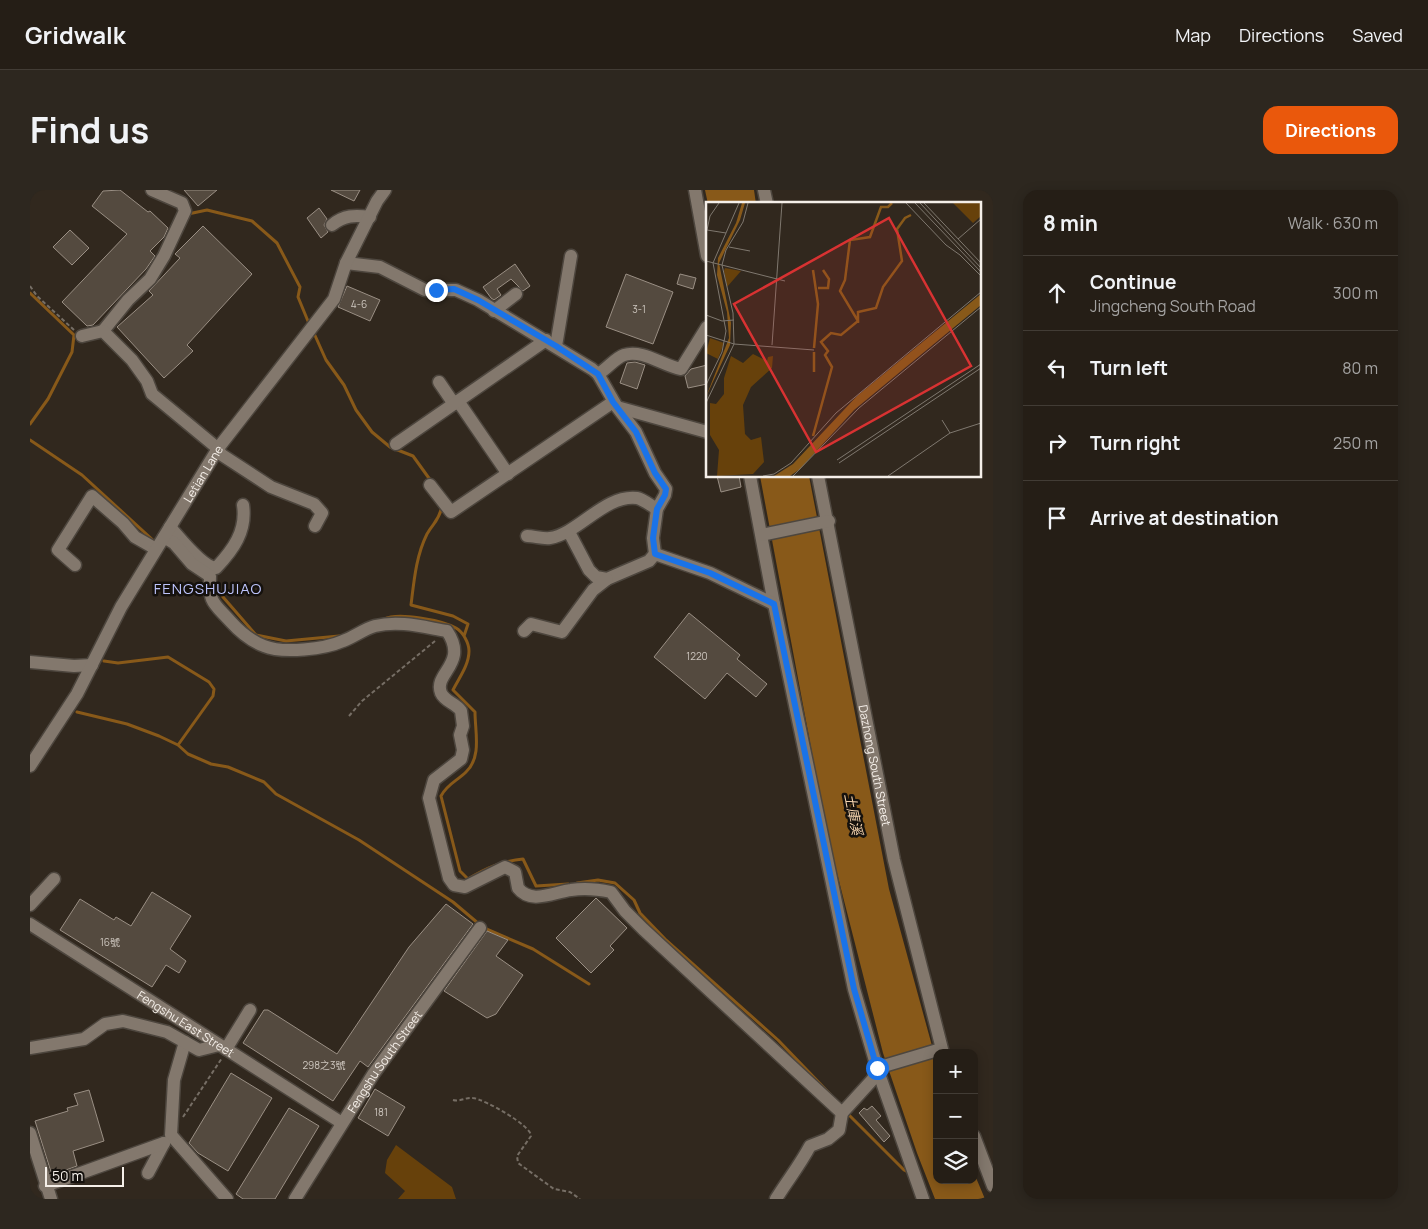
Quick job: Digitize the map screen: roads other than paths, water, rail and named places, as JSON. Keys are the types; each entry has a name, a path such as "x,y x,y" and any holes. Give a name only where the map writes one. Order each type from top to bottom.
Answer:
{"street":[{"path":"82,336 103,331 150,279 164,256 185,211 182,203 152,190"},
{"name":"Letian Lane","path":"30,766 77,694 121,607 218,450 334,299 346,262 385,190"},
{"path":"695,190 706,250"},
{"path":"332,225 339,219 351,215 370,217"},
{"path":"396,444 456,403 551,343 571,256"},
{"path":"346,262 380,267 426,290 454,289 478,300 551,343 598,374 615,405 636,432 655,473 666,489 665,495 657,509 653,538 655,554 649,561 607,579 594,590 562,632 531,624 524,631"},
{"path":"494,311 516,294"},
{"path":"598,374 622,355 629,354 646,357 681,369 706,329"},
{"path":"103,331 132,360 147,381 152,394 222,455 271,487 314,504 322,513 315,526"},
{"path":"439,382 508,474"},
{"path":"430,485 451,512 615,405 706,432"},
{"path":"751,478 765,535 774,604 846,953 879,1067 910,1166 923,1199"},
{"name":"Dazhong South Street","path":"818,478 824,522 894,860 941,1049"},
{"path":"75,565 58,550 92,496 135,536 156,549"},
{"path":"527,536 550,538 569,532 582,521 612,503 639,498 657,509"},
{"path":"167,532 210,567 216,568 227,556 243,529 245,520 242,506"},
{"path":"765,535 824,522"},
{"path":"167,532 192,564 210,576 210,596 215,606 246,636 264,646 276,649 316,648 342,642 374,626 391,624 446,631 453,640 455,657 440,685 440,690 446,699 462,711 463,726 460,735 463,750 458,764 434,780 429,798 449,878 454,885 465,887 505,867 515,872 518,888 526,895 544,896 578,889 598,889 611,892 625,911 643,929 842,1114"},
{"path":"569,532 589,570 596,577 607,579"},
{"path":"655,554 710,573 774,604"},
{"path":"30,662 74,666 92,665"},
{"path":"30,905 54,879"},
{"name":"Fengshu East Street","path":"30,924 342,1122"},
{"name":"Fengshu South Street","path":"295,1199 374,1073 480,928"},
{"path":"30,1048 84,1039 105,1024 122,1021 167,1032 199,1050 222,1047 250,1010"},
{"path":"185,1042 174,1080 171,1135 227,1199"},
{"path":"776,1199 781,1188 800,1165 810,1146 828,1139 839,1130 842,1114 873,1079 879,1067 933,1053"},
{"path":"30,1133 50,1199"},
{"path":"975,1139 993,1186"},
{"path":"45,1186 164,1143 148,1173"}],"water":[{"path":"705,190 754,190 756,202 708,202"},
{"name":"土庫溪","path":"760,478 809,478 889,889 933,1049 933,1184 978,1184 978,1182 985,1199 935,1199 917,1153 883,1053 828,838"}],"waterway":[{"path":"188,214 207,210 252,221 277,243 300,287 298,297 310,326"},
{"path":"30,293 74,335 72,352 48,399 30,424"},
{"path":"313,331 326,360 344,385 356,410 372,432 390,447 413,456 431,481"},
{"path":"30,440 82,475 155,542"},
{"path":"442,507 420,551 411,605 453,616 468,624 464,636"},
{"path":"214,580 223,597 256,635 286,641 339,636"},
{"path":"384,619 399,616 441,622 459,630 467,641 469,656 453,690 475,712 476,752 471,766 446,788 441,796 460,871 468,879 494,866 508,861 523,859 536,886 568,884"},
{"path":"104,661 118,663 168,657 209,682 214,689 213,696 178,745"},
{"path":"77,712 127,724 178,745 188,754 211,764 228,767 264,782 276,794 359,840 453,902 479,924"},
{"path":"577,883 598,880 615,883 634,900 640,913 665,939 778,1040 830,1094"},
{"path":"484,928 533,949 589,984"},
{"path":"846,1112 904,1170 910,1173"}],"district":[{"name":"FENGSHUJIAO","path":"208,588"}]}
